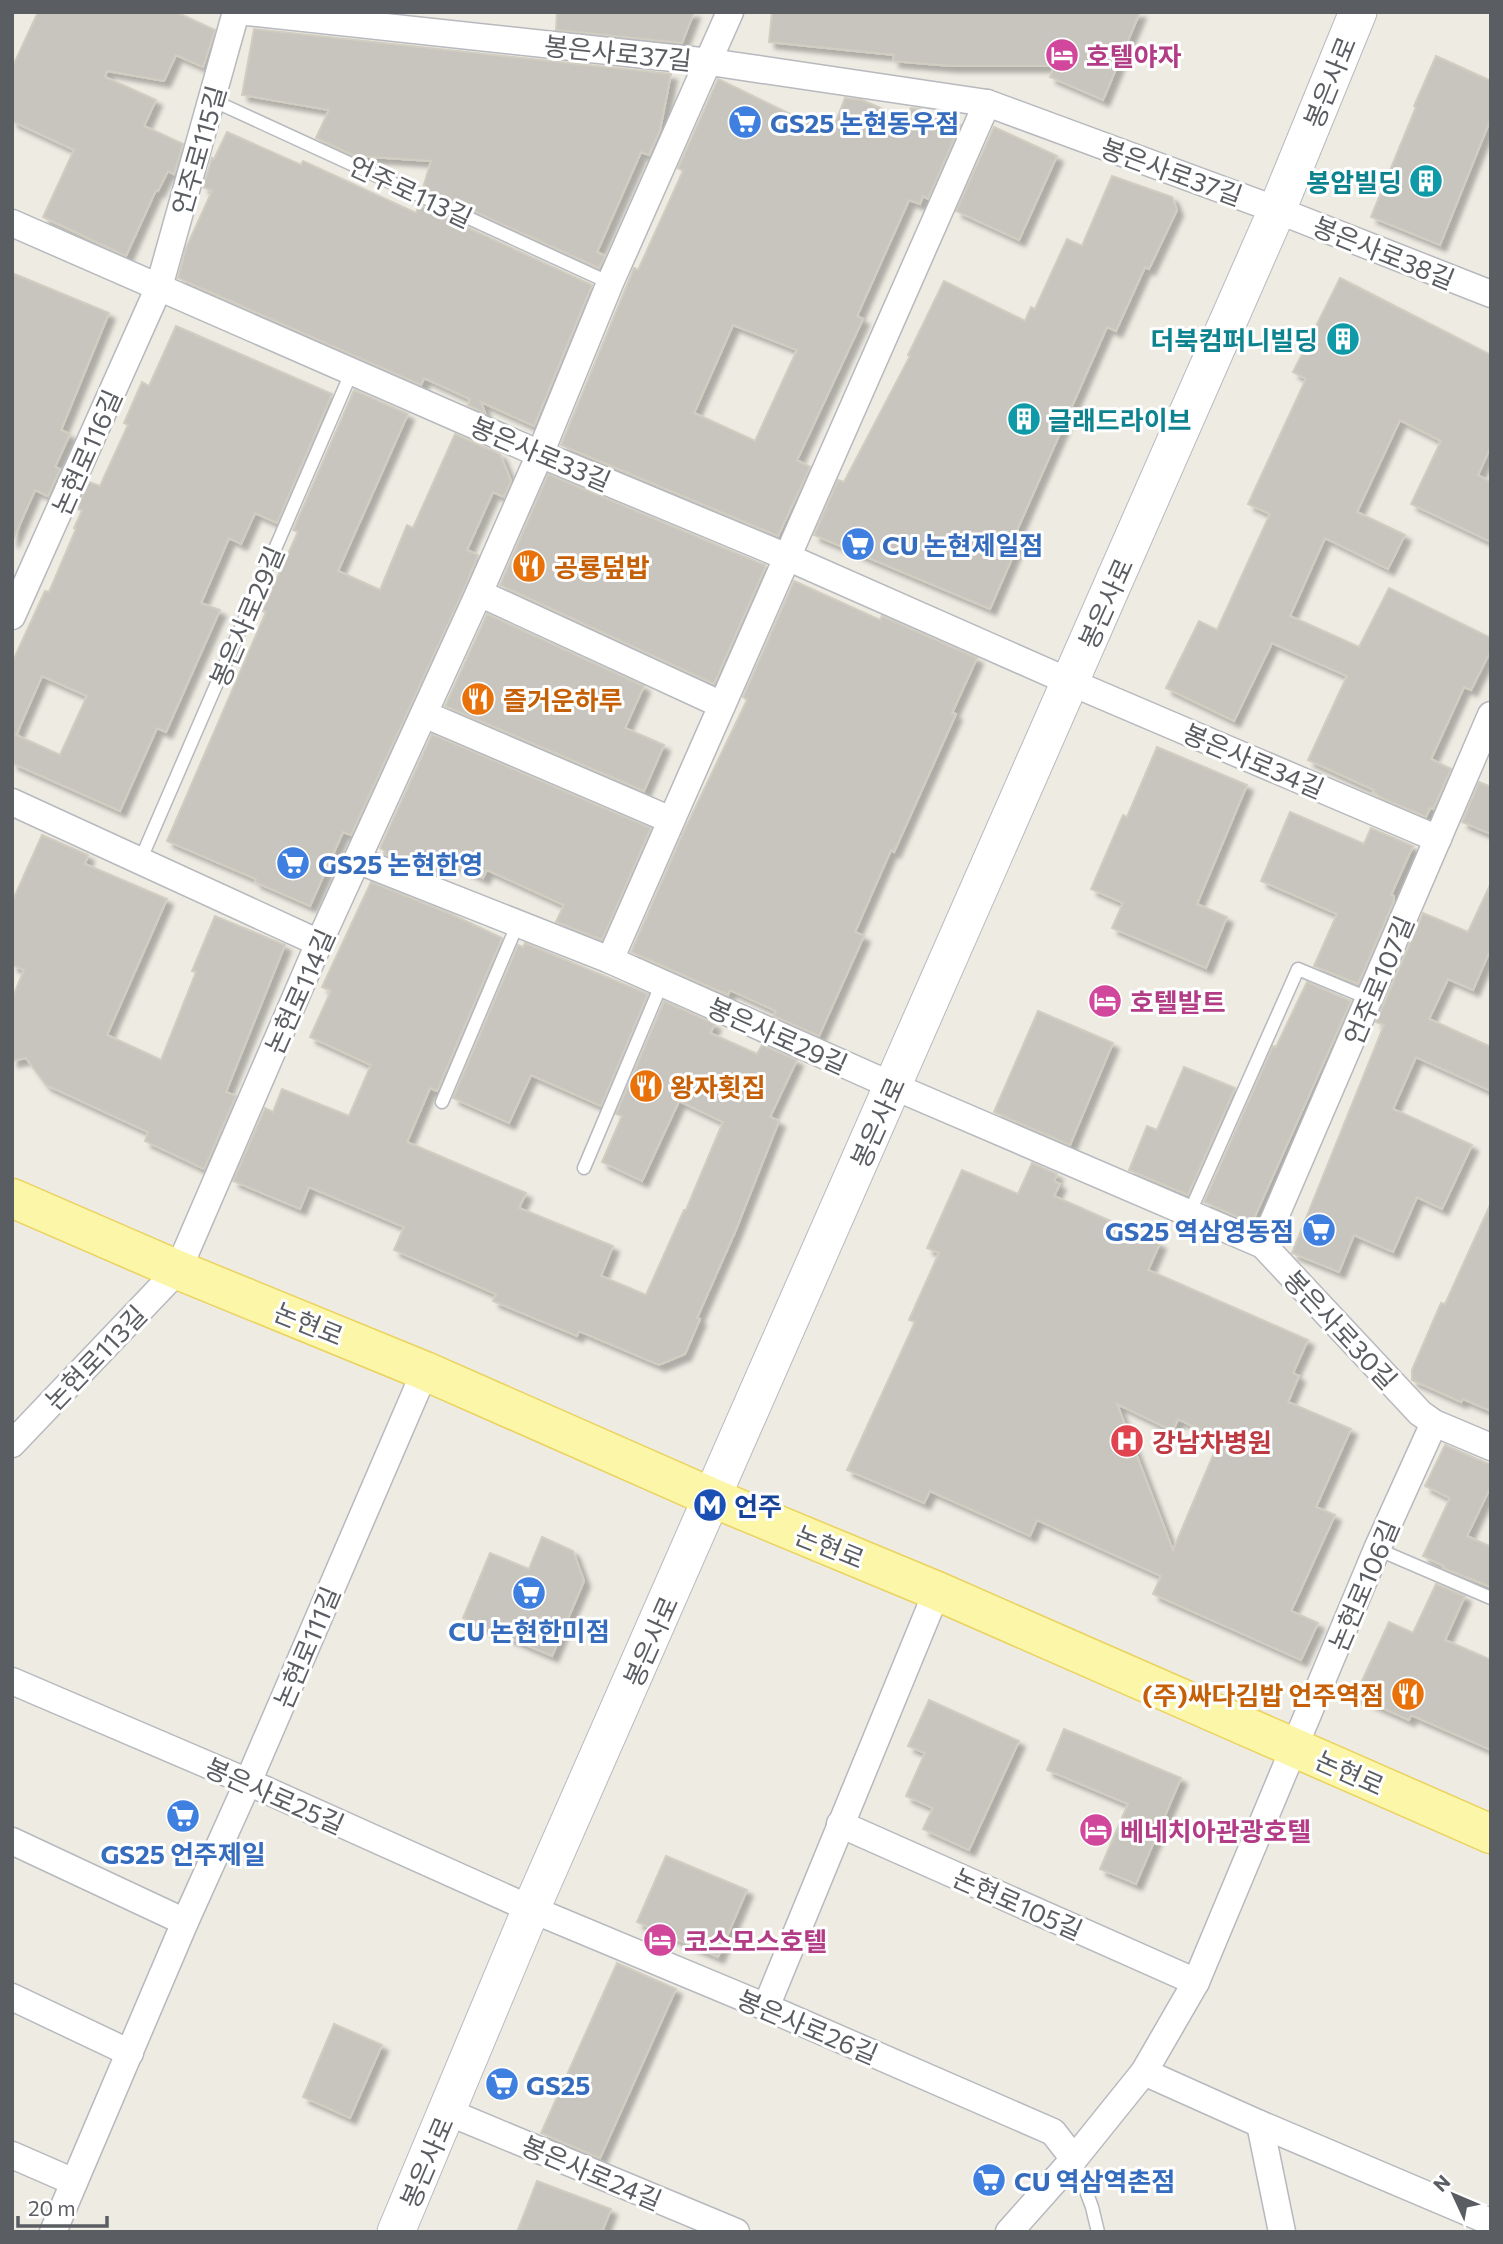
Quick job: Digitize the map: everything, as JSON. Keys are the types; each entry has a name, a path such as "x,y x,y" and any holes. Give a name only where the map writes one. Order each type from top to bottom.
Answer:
{"main road":[{"name":"봉은사로","path":"396,2232 531,1909 1277,210 1358,12"},
{"name":"논현로","path":"12,1198 178,1270 425,1371 713,1498 937,1591 1491,1834"}],"street":[{"name":"언주로115길","path":"159,287 236,12"},
{"name":"봉은사로37길","path":"247,12 710,62 987,103 1277,210"},
{"path":"540,454 610,283 730,12"},
{"path":"610,960 987,103"},
{"name":"봉은사로38길","path":"1277,210 1491,294"},
{"name":"봉은사로33길","path":"12,223 540,454 788,557 1070,682"},
{"name":"논현로116길","path":"12,616 159,287"},
{"name":"논현로114길","path":"178,1270 319,943 540,454"},
{"path":"479,593 722,705"},
{"name":"봉은사로34길","path":"1070,682 1438,839"},
{"path":"424,714 671,820"},
{"name":"언주로107길","path":"1264,1245 1491,715"},
{"path":"12,803 319,943"},
{"name":"봉은사로29길","path":"357,860 610,960 893,1086"},
{"name":"봉은사로30길","path":"893,1086 1264,1245 1420,1413 1434,1423 1491,1447"},
{"name":"논현로113길","path":"12,1444 178,1270"},
{"name":"논현로111길","path":"53,2232 184,1922 248,1782 425,1371"},
{"name":"논현로106길","path":"1295,1747 1377,1549 1434,1423"},
{"path":"766,2007 937,1591"},
{"name":"봉은사로25길","path":"14,1687 248,1782 531,1909"},
{"path":"1009,2232 1074,2159 1144,2071 1196,1982 1295,1747"},
{"name":"논현로105길","path":"840,1824 1196,1982"},
{"path":"12,1841 184,1922"},
{"name":"봉은사로26길","path":"531,1909 766,2007 1053,2132 1074,2159"},
{"path":"12,1997 130,2053"},
{"path":"1144,2071 1260,2124 1491,2222"},
{"name":"봉은사로24길","path":"448,2112 736,2232"},
{"path":"1260,2124 1282,2232"},
{"path":"12,2155 74,2182"}],"lane":[{"name":"언주로113길","path":"212,100 610,283"},
{"name":"봉은사로29길","path":"140,861 352,371"},
{"path":"442,1102 518,923"},
{"path":"1189,1215 1298,970 1370,999"},
{"path":"584,1168 662,983"},
{"path":"1377,1549 1491,1598"},
{"path":"1074,2159 1093,2207 1098,2232"}],"building":[{"path":"38,12 176,12 215,30 203,67 176,55 164,81 107,71 105,77 156,100 144,126 183,144 174,174 168,171 158,191 156,190 126,256 43,217 74,150 12,121 12,68"},
{"path":"557,12 694,12 682,43 556,30"},
{"path":"772,12 1140,12 1103,100 1050,77 1054,66 952,66 893,61 894,55 769,42"},
{"path":"254,29 671,74 660,130 649,155 641,152 597,252 605,256 599,268 423,188 431,161 355,156 316,138 329,110 242,95"},
{"name":"봉암빌딩","path":"1436,56 1491,81 1491,118 1440,245 1371,217"},
{"path":"718,79 831,134 845,98 862,100 906,119 911,108 920,109 960,125 928,199 923,196 920,204 909,200 857,316 863,319 797,460 810,467 778,536 561,445 634,268 638,270 683,171 678,168","holes":["733,325 797,350 755,441 694,413"]},
{"path":"994,127 1057,156 1019,240 956,211"},
{"path":"227,132 301,165 303,161 416,213 419,205 592,285 534,426 481,402 485,413 468,405 470,399 424,378 421,385 178,278 186,248 212,191 203,187 212,158 214,159"},
{"path":"1112,176 1172,197 1177,210 1149,269 1145,267 1116,331 1107,327 1014,537 1020,540 990,609 814,535 838,480 844,482 910,356 908,355 944,281 1025,321 1031,307 1035,309 1067,239 1082,246"},
{"path":"12,273 109,313 61,430 70,434 55,467 60,469 48,496 35,490 12,542"},
{"path":"1340,278 1491,355 1491,446 1478,475 1491,482 1491,542 1411,504 1441,441 1400,420 1357,512 1405,535 1388,569 1325,538 1290,616 1359,647 1389,588 1491,638 1491,650 1471,690 1464,687 1431,759 1451,769 1433,809 1430,808 1426,817 1308,760 1347,676 1272,643 1234,721 1166,688 1199,621 1217,630 1270,514 1248,504 1306,379 1293,372"},
{"path":"176,326 332,394 277,523 255,513 241,544 229,538 201,603 220,610 166,732 157,728 120,811 12,763 12,663 45,591 49,592 76,529 74,528 82,511 77,508 89,482 100,486 128,425 124,423 142,382 149,386","holes":["42,676 87,696 60,755 16,735"]},
{"path":"354,390 408,414 338,571 380,590 407,525 413,528 455,434 500,454 511,481 504,497 493,492 467,550 478,555 465,587 351,835 343,832 310,906 255,882 256,879 167,841 266,612 262,611 298,532 293,530"},
{"path":"548,474 765,565 714,684 500,585"},
{"path":"794,581 880,620 882,616 977,658 952,713 956,714 855,932 864,936 819,1036 774,1016 776,1011 730,990 728,995 631,952 683,833 747,700 743,697"},
{"path":"487,614 644,686 625,728 664,745 644,791 445,706"},
{"path":"432,734 651,828 602,940 556,922 564,905 487,870 483,878 439,858 432,873 384,854 385,851 380,848"},
{"path":"1157,747 1247,785 1197,904 1227,917 1206,968 1112,928 1123,903 1091,889 1123,815 1127,817"},
{"path":"1479,782 1491,787 1491,834 1462,822"},
{"path":"1290,812 1364,844 1371,828 1413,846 1391,895 1394,896 1394,901 1358,984 1314,966 1337,914 1261,881"},
{"path":"42,835 88,855 85,864 167,899 107,1035 161,1060 196,972 192,971 215,916 285,945 226,1092 236,1096 204,1169 145,1141 148,1132 46,1085 26,1058 12,1061 12,999 24,970 12,965 12,902"},
{"path":"371,882 502,938 437,1091 430,1088 407,1142 526,1193 519,1208 613,1246 601,1276 646,1295 723,1122 679,1101 642,1181 602,1162 622,1116 616,1114 664,1001 715,1024 710,1033 757,1054 762,1045 797,1060 770,1117 779,1121 697,1318 700,1319 685,1354 659,1365 579,1331 577,1336 493,1301 496,1294 394,1250 404,1227 309,1187 300,1209 233,1181 265,1108 273,1112 282,1089 349,1116 371,1065 310,1037 331,991 322,987"},
{"path":"1491,883 1491,948 1473,990 1448,979 1429,1019 1491,1047 1491,1091 1416,1057 1393,1109 1472,1145 1442,1209 1417,1197 1393,1252 1354,1235 1339,1272 1292,1253 1384,1025 1376,1022 1423,913 1468,932"},
{"path":"525,943 648,994 601,1106 531,1075 509,1123 453,1098 518,945 523,947"},
{"path":"1307,982 1351,1001 1252,1223 1204,1202 1273,1046 1276,1047"},
{"path":"1038,1011 1113,1043 1070,1145 994,1112"},
{"path":"1184,1067 1235,1088 1188,1195 1129,1170 1147,1126 1157,1130"},
{"name":"강남차병원","path":"1032,1163 1057,1174 1054,1181 1060,1184 1054,1196 1160,1243 1148,1270 1308,1340 1293,1373 1299,1376 1288,1402 1351,1429 1316,1507 1335,1515 1291,1611 1318,1623 1301,1660 1153,1594 1161,1576 1037,1520 1030,1536 930,1491 924,1503 847,1470 915,1322 909,1320 939,1253 927,1248 962,1170 1018,1194","holes":["1117,1404 1173,1431 1178,1419 1220,1439 1173,1550"]},
{"path":"1491,1203 1491,1411 1463,1399 1461,1402 1412,1380 1412,1370 1441,1303 1445,1304"},
{"path":"1445,1445 1491,1465 1491,1486 1467,1536 1491,1547 1491,1587 1443,1568 1444,1566 1423,1556 1450,1498 1425,1486"},
{"path":"542,1537 573,1551 584,1581 552,1656 463,1618 490,1553 529,1569"},
{"path":"1436,1584 1465,1596 1445,1640 1491,1660 1491,1750 1411,1715 1409,1720 1355,1696 1389,1622 1413,1633"},
{"path":"929,1700 1019,1741 969,1850 923,1829 933,1808 906,1796 925,1753 908,1746"},
{"path":"1064,1729 1181,1778 1136,1884 1100,1869 1128,1804 1047,1770"},
{"path":"666,1856 747,1890 718,1957 637,1922"},
{"path":"617,1963 676,1989 600,2158 541,2133"},
{"path":"334,2024 382,2045 350,2118 303,2097"},
{"path":"537,2181 611,2209 602,2232 517,2232"}],"place":[{"name":"호텔야자","path":"1062,55"},
{"name":"GS25 논현동우점","path":"745,122"},
{"name":"봉암빌딩","path":"1426,181"},
{"name":"더북컴퍼니빌딩","path":"1343,339"},
{"name":"글래드라이브","path":"1024,419"},
{"name":"CU 논현제일점","path":"858,544"},
{"name":"공룡덮밥","path":"529,566"},
{"name":"즐거운하루","path":"478,699"},
{"name":"GS25 논현한영","path":"293,863"},
{"name":"호텔발트","path":"1105,1001"},
{"name":"왕자횟집","path":"646,1086"},
{"name":"GS25 역삼영동점","path":"1319,1230"},
{"name":"강남차병원","path":"1127,1441"},
{"name":"언주","path":"710,1505"},
{"name":"CU 논현한미점","path":"529,1593"},
{"name":"(주)싸다김밥 언주역점","path":"1408,1694"},
{"name":"GS25 언주제일","path":"183,1816"},
{"name":"베네치아관광호텔","path":"1096,1830"},
{"name":"코스모스호텔","path":"660,1940"},
{"name":"GS25","path":"502,2084"},
{"name":"CU 역삼역촌점","path":"989,2180"}]}
